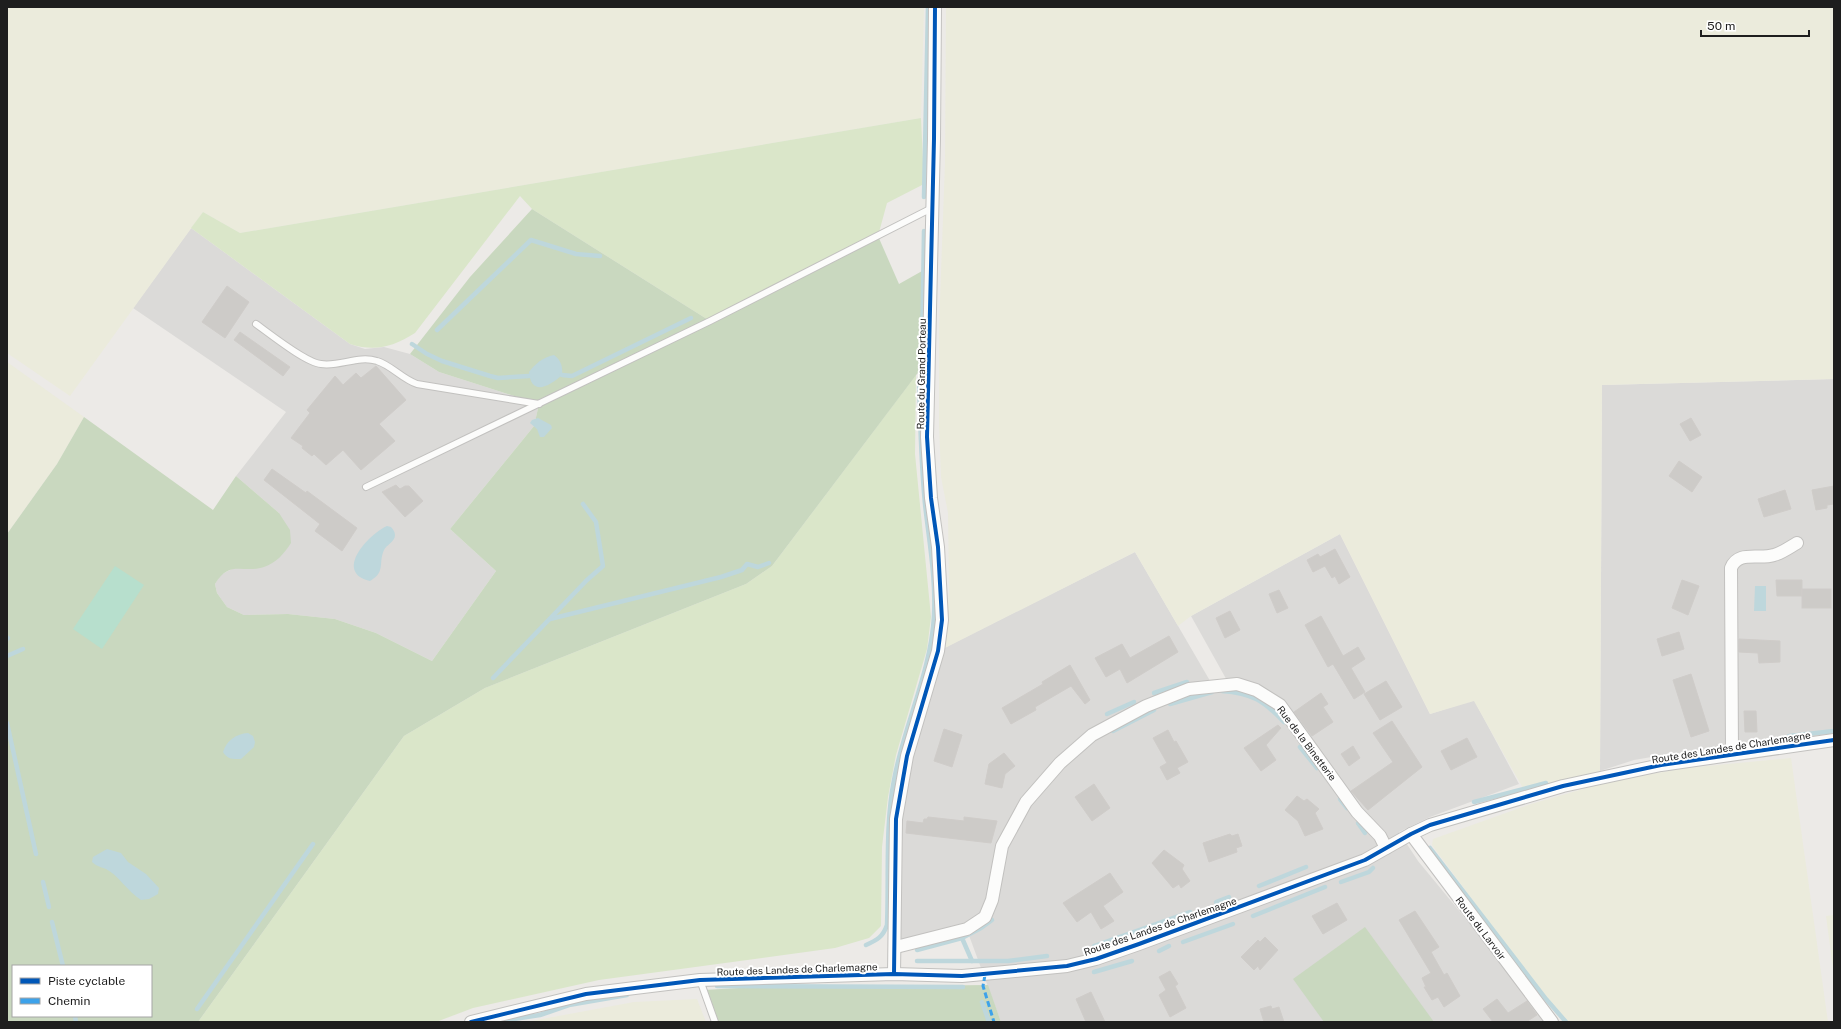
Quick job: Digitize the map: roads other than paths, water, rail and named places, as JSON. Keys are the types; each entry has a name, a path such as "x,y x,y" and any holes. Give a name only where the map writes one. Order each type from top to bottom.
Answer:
{"street":[{"name":"Route du Grand Porteau","path":"894,974 896,947 896,819 907,756 938,651 942,620 938,547 931,498 928,437 935,7"},
{"path":"1732,753 1731,568 1733,562 1741,557 1774,556 1797,543"},
{"name":"Rue de la Binetterie","path":"896,947 967,930 984,917 992,900 1002,846 1026,802 1060,763 1092,735 1146,706 1189,689 1237,684 1256,690 1280,705 1357,812 1380,836 1386,848"},
{"name":"Route des Landes de Charlemagne","path":"471,1022 586,994 700,980 894,974 962,976 1068,966 1096,959 1365,860 1430,825 1570,785 1661,765 1732,753 1834,740"},
{"name":"Route du Larvoir","path":"1411,834 1552,1022"}],"lane":[{"path":"366,487 710,322 932,208"},
{"path":"256,324 314,363 331,365 367,359 377,361 416,384 539,404"},
{"path":"700,980 715,1022"}],"water":[{"path":"554,355 561,364 562,375 552,383 542,387 533,385 530,380 529,372 540,361 546,357"},
{"path":"538,418 551,425 552,428 544,437 540,437 537,429 530,423 532,420"},
{"path":"387,526 391,527 395,537 384,550 380,571 375,578 370,581 359,576 355,570 354,562 364,545 380,530"},
{"path":"1755,586 1766,586 1766,611 1754,611"},
{"path":"248,733 253,736 255,742 254,747 241,759 231,758 225,755 223,752 232,738"},
{"path":"107,849 121,853 128,862 146,874 159,888 158,894 149,899 141,900 110,872 92,862 93,857"}],"waterway":[{"path":"924,197 928,7"},
{"path":"922,360 924,231"},
{"path":"437,330 531,240 576,254 600,256"},
{"path":"562,375 572,376 691,318"},
{"path":"412,344 427,354 442,361 490,376 498,378 529,376"},
{"path":"866,945 879,938 887,925 888,834 891,797 898,759 928,658 934,616 933,574 925,504 920,427 919,380"},
{"path":"493,678 587,580 603,566 596,522 583,504"},
{"path":"550,619 721,577 742,570 747,564 758,567 769,563"},
{"path":"7,656 23,649"},
{"path":"1154,693 1187,682"},
{"path":"1222,691 1242,694 1257,699 1264,703 1284,722"},
{"path":"1170,704 1212,692"},
{"path":"1107,714 1134,702"},
{"path":"1113,731 1154,710"},
{"path":"7,723 36,854"},
{"path":"1789,736 1834,731"},
{"path":"1300,747 1317,768"},
{"path":"1474,802 1546,783"},
{"path":"1340,799 1347,808"},
{"path":"1358,823 1365,833"},
{"path":"197,1009 313,844"},
{"path":"1430,848 1546,999 1566,1022"},
{"path":"1259,886 1306,867"},
{"path":"1341,882 1369,872 1373,868"},
{"path":"43,882 49,907"},
{"path":"1253,916 1325,887"},
{"path":"1216,902 1229,897"},
{"path":"1094,946 1190,912"},
{"path":"972,961 962,938 981,928 992,920"},
{"path":"52,922 63,965"},
{"path":"1183,942 1233,924"},
{"path":"917,950 962,938"},
{"path":"1159,951 1169,946"},
{"path":"917,961 1008,961 1047,956"},
{"path":"1094,972 1132,961"},
{"path":"717,986 963,987"},
{"path":"496,1022 540,1015 569,1005 627,995"},
{"path":"982,1002 989,1022"},
{"path":"75,1017 76,1022"}]}
